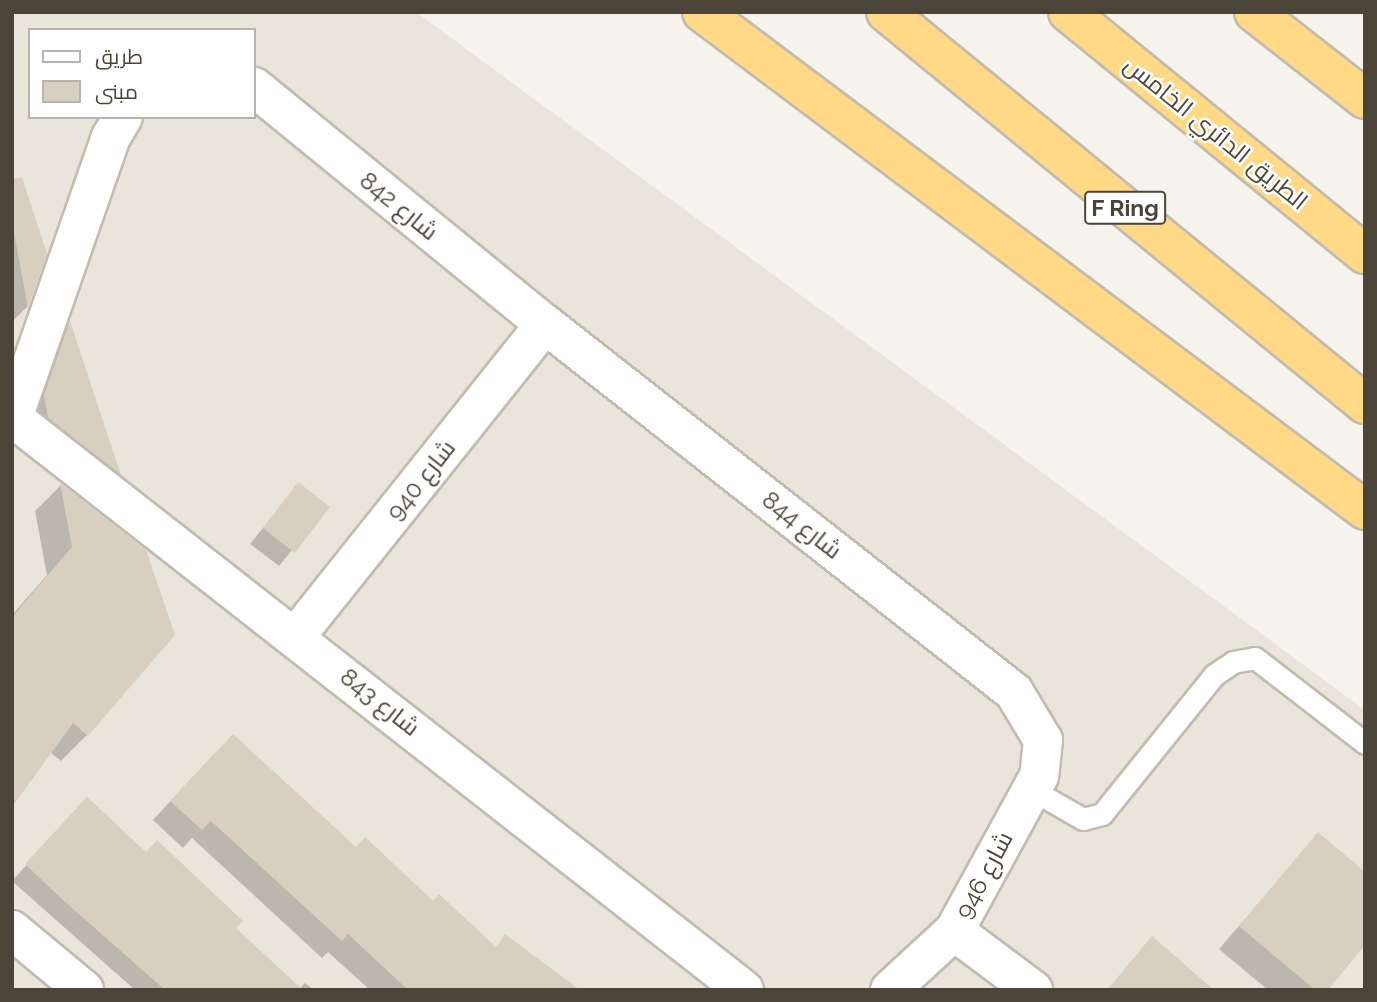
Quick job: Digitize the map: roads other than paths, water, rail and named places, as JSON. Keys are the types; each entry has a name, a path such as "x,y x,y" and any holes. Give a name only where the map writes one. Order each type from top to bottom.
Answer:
{"highway":[{"path":"702,12 1365,510"},
{"name":"F Ring","path":"886,12 1365,404"},
{"name":"الطريق الدائري الخامس","path":"1068,12 1365,254"},
{"path":"1254,12 1365,99"},
{"path":"1267,439 1365,540"}],"street":[{"name":"شارع 842","path":"256,89 545,324"},
{"path":"13,420 111,136 121,119"},
{"name":"شارع 940","path":"296,636 545,324"},
{"name":"شارع 844","path":"545,324 1004,684 1043,740"},
{"name":"شارع 843","path":"13,420 296,636 744,990"},
{"name":"شارع 946","path":"890,990 954,931 1029,788 1039,776 1043,740"},
{"path":"12,930 85,990"},
{"path":"954,931 1033,990"}],"lane":[{"path":"1029,788 1083,819 1102,814 1214,675 1233,662 1255,659 1365,743"}]}
